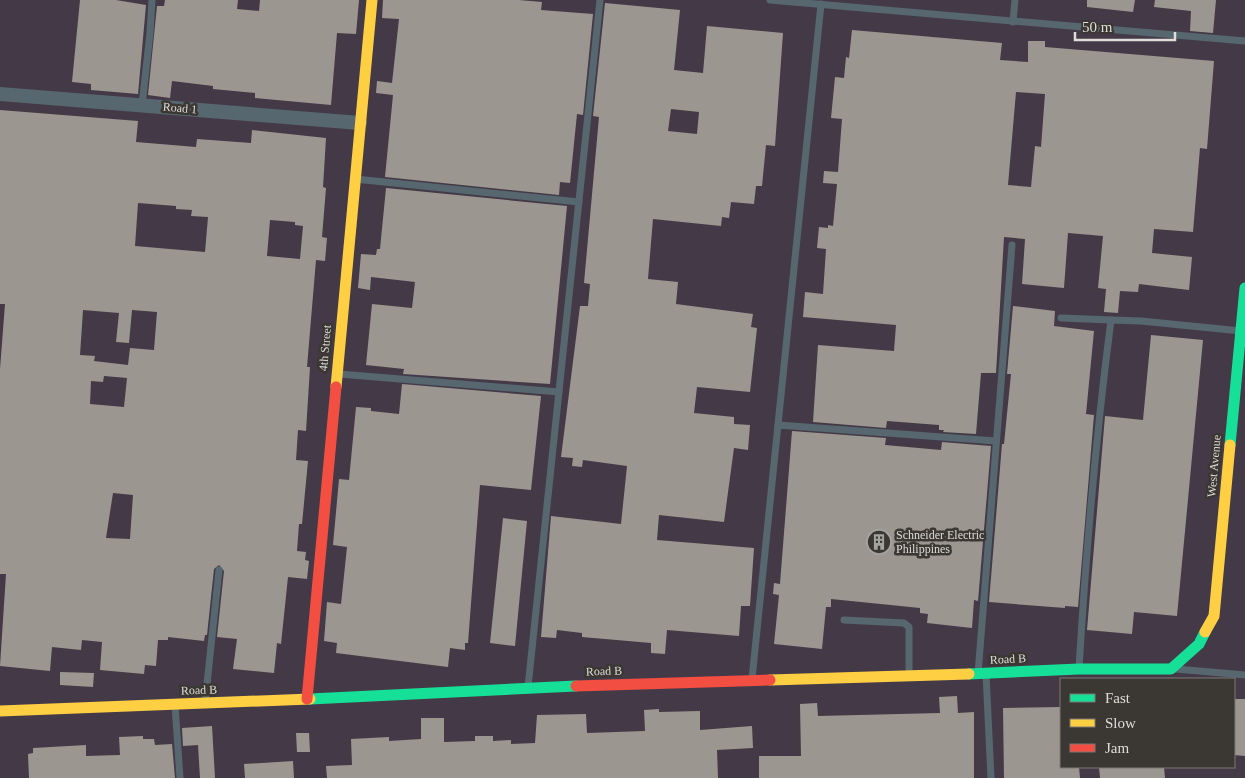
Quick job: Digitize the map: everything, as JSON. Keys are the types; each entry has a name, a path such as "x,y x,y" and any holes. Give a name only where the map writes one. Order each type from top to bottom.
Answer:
{"street":[{"name":"4th Street","path":"307,699 372,0"},
{"name":"Road 1","path":"0,94 360,123"},
{"name":"West Avenue","path":"1171,669 1199,644 1214,616 1245,288"},
{"name":"Road B","path":"0,711 307,699 528,687 982,674 1079,669 1171,669"}],"lane":[{"path":"142,106 152,0"},
{"path":"528,687 600,0"},
{"path":"770,0 1245,41"},
{"path":"1013,22 1015,0"},
{"path":"752,680 821,4"},
{"path":"355,179 579,202"},
{"path":"991,778 982,674 996,441 1012,245"},
{"path":"1061,318 1141,321 1241,331"},
{"path":"1079,669 1084,583 1100,398 1111,320"},
{"path":"336,373 559,392"},
{"path":"778,425 996,441"},
{"path":"205,703 220,570"},
{"path":"844,620 904,623 909,628 908,676"},
{"path":"1171,669 1245,675"},
{"path":"175,704 180,778"}],"shaded area":[{"path":"0,0 1245,0 1245,778 0,778"}],"building":[{"path":"80,0 116,0 146,5 138,94 91,90 91,84 72,82"},
{"path":"165,0 238,0 237,9 259,11 260,0 359,0 356,34 337,33 331,105 255,98 255,93 213,89 213,86 172,81 170,98 148,95 157,6 164,6"},
{"path":"383,0 519,0 542,2 541,10 593,14 583,115 577,114 570,183 560,182 559,195 385,177 393,95 376,93 377,81 392,83 399,19 382,18"},
{"path":"1087,0 1135,0 1133,12 1087,7"},
{"path":"1155,0 1216,0 1213,33 1190,31 1191,11 1154,7"},
{"path":"605,3 680,10 674,70 703,73 707,26 783,33 775,146 766,145 762,186 756,186 754,204 731,202 729,218 722,217 721,226 653,219 648,279 678,282 676,304 753,314 751,327 757,328 750,392 697,387 694,413 734,417 734,424 750,425 748,450 734,448 724,522 659,515 657,540 754,548 750,606 741,606 739,636 667,630 665,654 651,653 651,643 582,637 582,633 557,630 556,638 541,637 551,516 621,524 627,466 583,460 582,467 572,466 573,458 561,457 580,306 588,306 590,284 584,283 599,117 593,116","holes":["671,109 699,112 697,134 668,131"]},
{"path":"852,30 1002,43 1000,60 1028,62 1028,41 1045,41 1045,47 1214,61 1207,149 1200,148 1193,232 1154,229 1152,253 1192,257 1189,290 1139,284 1138,292 1120,291 1118,313 1104,312 1106,289 1098,288 1103,236 1068,233 1064,288 1022,284 1025,239 1004,237 996,373 981,373 976,434 943,432 944,430 939,430 939,425 887,421 886,428 813,422 818,345 894,351 896,325 803,317 805,292 823,294 826,249 817,248 819,227 828,228 828,225 833,226 837,184 823,183 824,171 838,172 842,119 831,118 835,77 844,78 846,57 849,58","holes":["1016,92 1045,94 1041,147 1035,146 1031,187 1008,185"]},
{"path":"0,110 138,121 136,142 196,147 197,139 251,143 252,130 326,138 323,187 326,188 322,237 327,238 325,261 316,260 307,367 310,367 306,431 298,430 296,460 308,461 302,524 299,524 297,551 306,552 305,560 309,561 307,579 288,577 281,644 277,643 274,673 233,669 237,639 217,637 224,571 219,565 214,569 207,635 205,635 204,641 168,637 168,640 158,640 156,666 145,665 144,674 100,670 102,642 82,640 81,650 52,647 50,671 0,666 6,574 0,574 0,369 5,304 0,304","holes":["138,203 176,206 176,209 192,210 191,216 208,217 205,252 135,246","270,220 295,222 295,225 303,226 300,259 267,256","83,310 119,313 116,342 129,343 132,310 157,312 154,350 130,348 128,365 94,361 95,356 80,355","104,376 127,378 124,407 90,404 91,381 103,382","113,493 133,495 130,539 106,538"]},
{"path":"386,188 567,206 550,384 403,374 404,369 366,365 372,304 412,308 415,282 371,277 370,290 358,288 361,254 376,255 377,249 380,249"},
{"path":"1013,306 1055,311 1054,326 1094,331 1086,414 1094,415 1078,607 1065,606 1065,608 989,602 1002,444 1004,444 1011,374 1007,374"},
{"path":"1151,335 1203,340 1177,616 1134,612 1132,634 1087,630 1105,416 1143,420"},
{"path":"402,384 541,396 531,490 480,485 468,643 465,643 465,650 450,648 448,667 336,653 337,643 324,641 327,602 341,604 347,547 333,545 339,479 349,480 356,407 371,408 371,411 399,414"},
{"name":"Schneider Electric Philippines","path":"792,431 886,438 885,445 941,450 942,442 991,446 978,601 974,600 972,628 927,623 928,614 920,613 920,608 831,599 831,607 826,607 822,649 774,644 779,595 773,594 774,583 780,584"},
{"path":"503,518 527,521 515,646 490,643"},
{"path":"60,672 94,673 93,687 60,685"},
{"path":"957,696 958,713 974,712 974,778 759,778 759,756 801,756 800,704 817,703 818,716 940,713 939,697"},
{"path":"1235,699 1245,699 1245,756 1235,755"},
{"path":"1060,707 1060,768 1079,768 1080,778 1004,778 1003,708"},
{"path":"659,709 659,712 700,711 700,730 752,726 753,748 717,750 718,778 327,778 326,766 352,765 351,739 389,737 389,741 421,739 421,718 444,718 444,742 475,741 475,736 493,736 493,741 511,740 511,744 535,743 537,715 586,714 587,733 645,731 644,710"},
{"path":"212,726 215,778 200,778 198,745 183,746 182,728"},
{"path":"296,733 309,733 310,752 297,752"},
{"path":"143,736 143,739 154,739 155,745 172,744 175,778 29,778 28,754 33,753 33,748 86,745 86,756 120,755 119,737"},
{"path":"293,761 294,778 245,778 244,764"},
{"path":"1099,768 1164,768 1165,778 1100,778"}],"traffic: fast":[{"path":"1230,445 1245,288"},
{"path":"969,674 1079,669 1171,669 1199,644 1205,632"},
{"path":"310,699 576,686"}],"traffic: slow":[{"path":"336,387 372,0"},
{"path":"1205,632 1214,616 1230,445"},
{"path":"770,680 969,674"},
{"path":"0,711 310,699"}],"traffic: jam":[{"path":"307,699 336,387"},
{"path":"576,686 770,680"}],"place":[{"name":"Schneider Electric Philippines","path":"879,542"}]}
